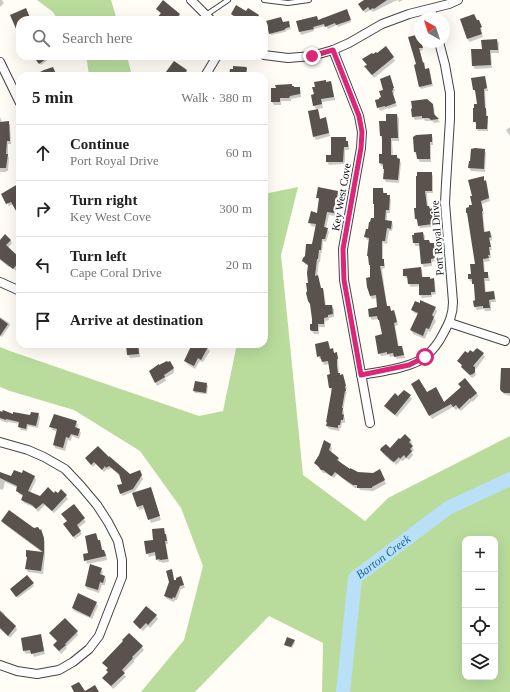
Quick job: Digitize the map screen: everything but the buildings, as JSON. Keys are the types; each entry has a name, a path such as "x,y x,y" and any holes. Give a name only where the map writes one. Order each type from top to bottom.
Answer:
{"street":[{"path":"191,0 206,16"},
{"path":"268,55 288,58 312,56 333,50 350,43 382,24 409,14 449,4 458,0"},
{"name":"Port Royal Drive","path":"361,375 409,365 425,357 439,342 450,323 453,302 446,221 446,197 450,93 441,48"},
{"name":"Key West Cove","path":"333,50 359,116 362,132 361,148 343,249 343,264 344,280 370,423"},
{"path":"207,72 215,60"},
{"path":"0,62 16,95"},
{"path":"0,282 16,290"},
{"path":"450,323 506,341"},
{"path":"0,442 38,454 65,469 97,505 108,522 118,541 122,560 122,577 99,636 89,649 73,662 59,670 37,674 18,671 0,665"}],"lane":[{"path":"210,16 228,0"},
{"path":"264,0 288,3 309,0"}],"green space":[{"path":"37,0 111,0 116,16 56,16 53,12"},
{"path":"86,60 128,60 131,72 88,72"},
{"path":"298,187 281,255 303,475 365,521 388,498 510,436 510,692 322,692 323,643 269,616 195,692 141,692 184,640 203,566 181,508 140,451 74,410 0,387 0,347 199,416 223,411 236,348 268,348 268,193"}],"waterway":[{"name":"Barton Creek","path":"343,692 355,578 448,508 510,479"}],"route":[{"path":"312,56 333,50 359,116 362,132 361,148 343,249 344,280 361,375 409,365 425,357"}]}
